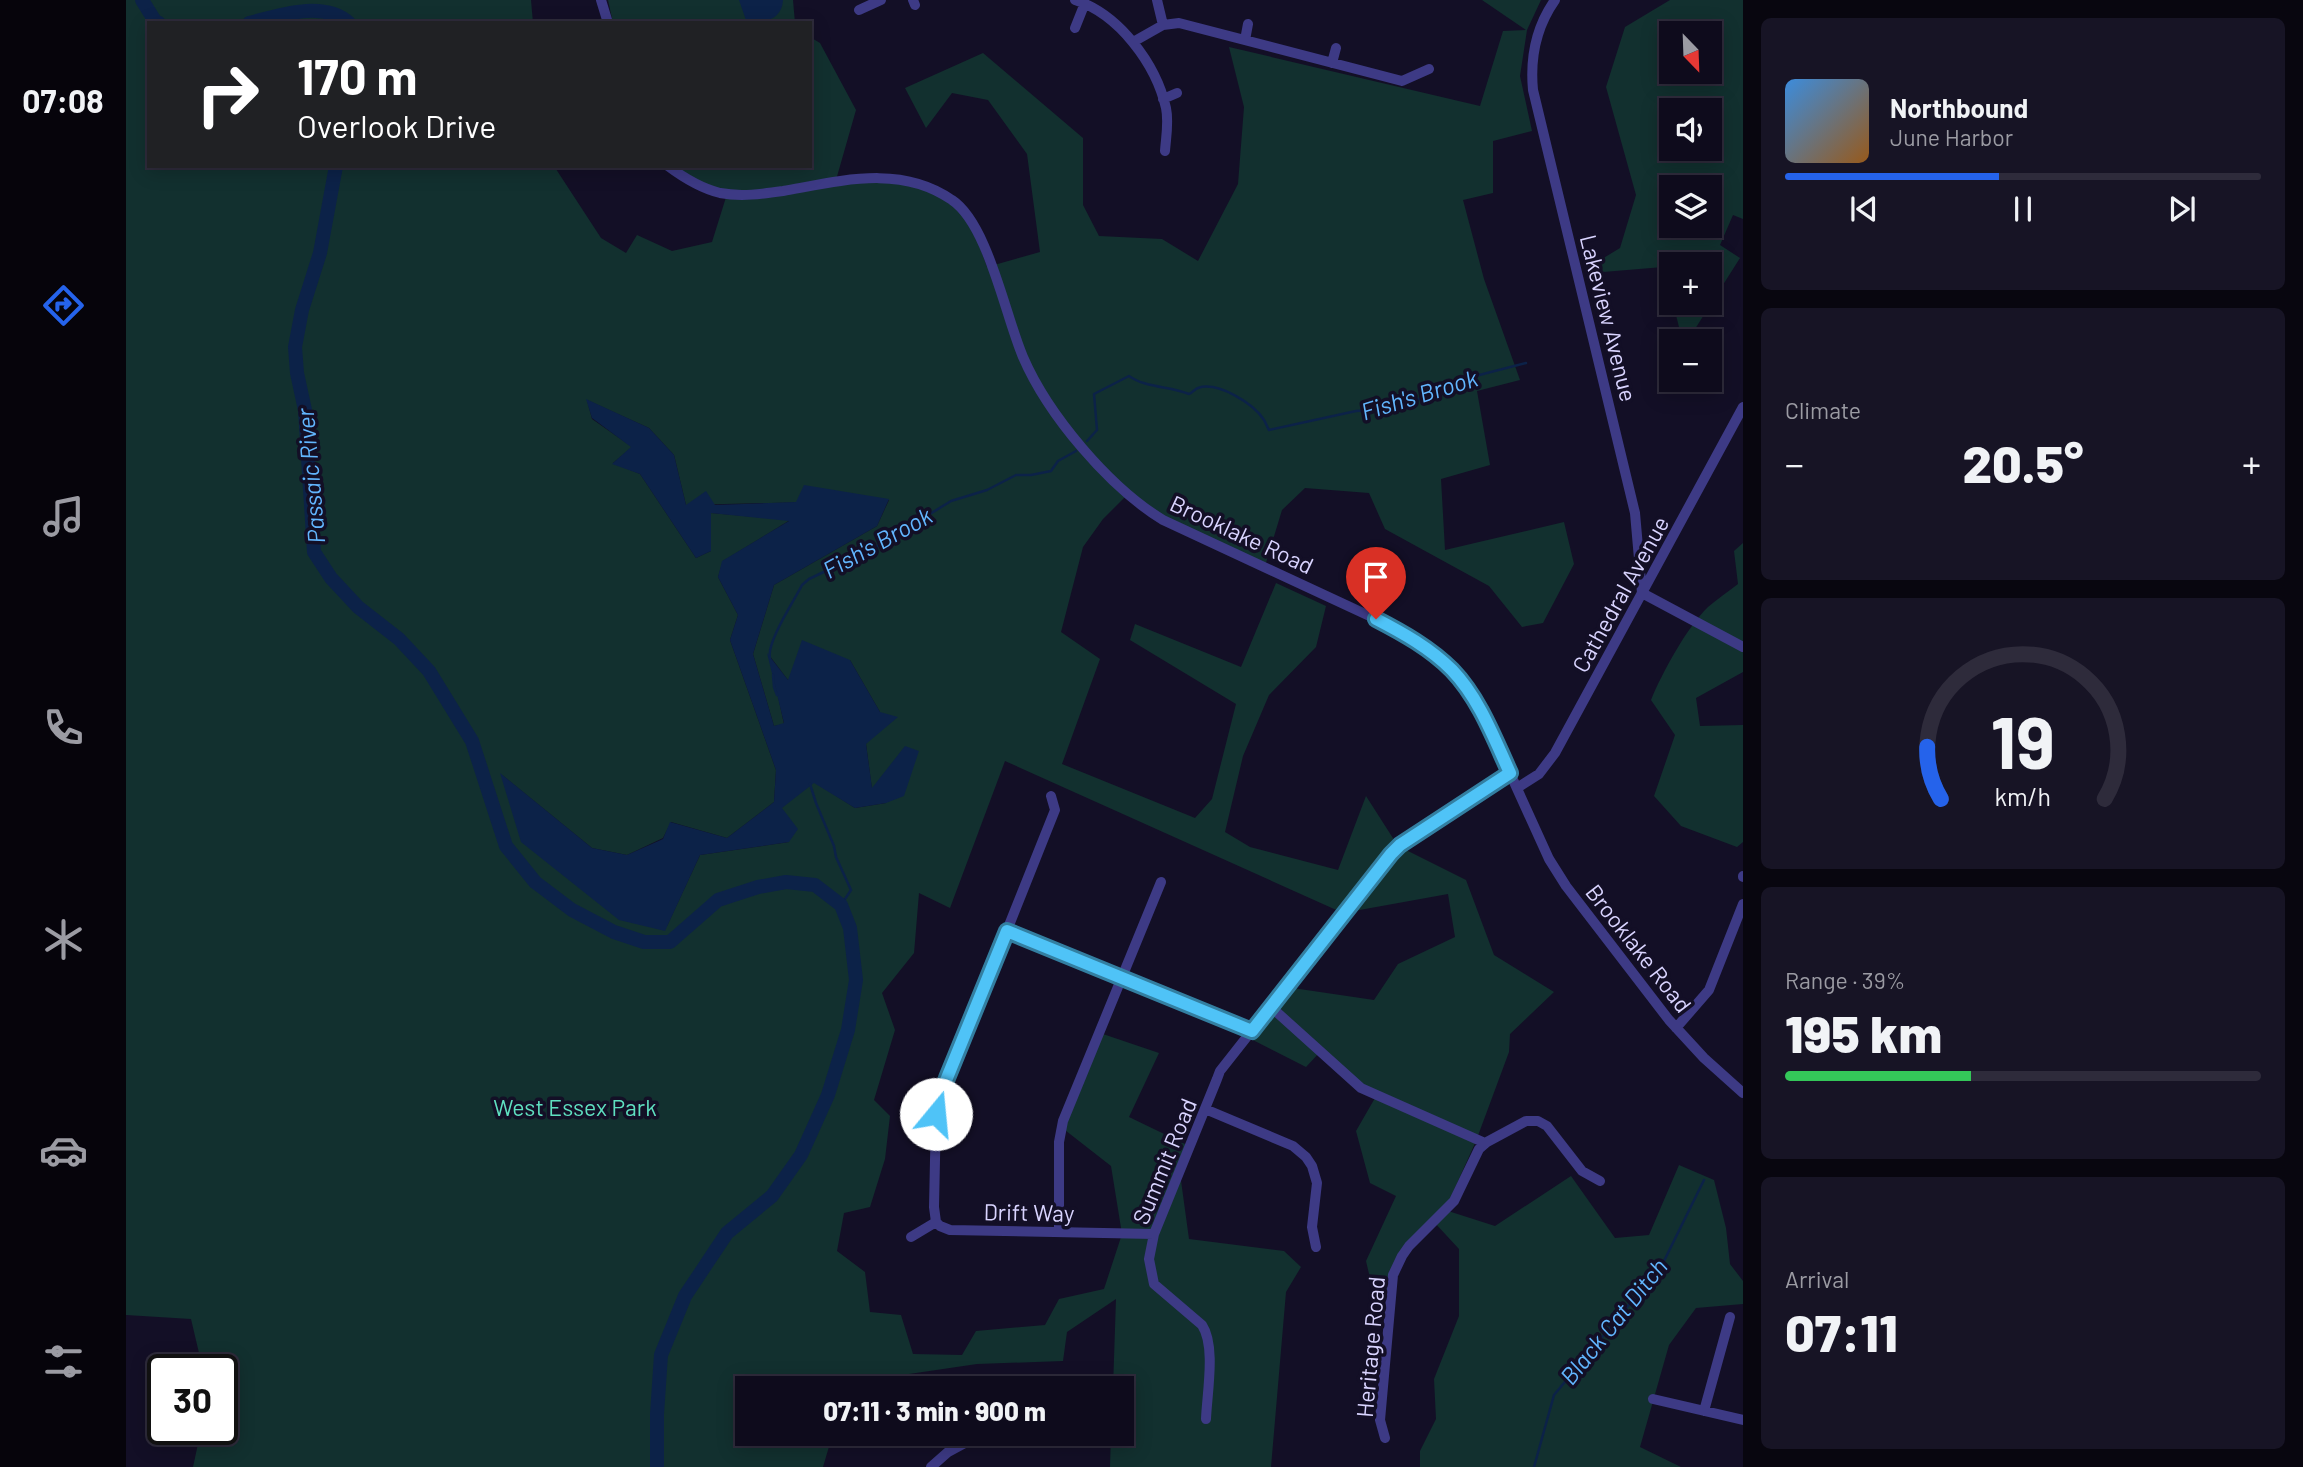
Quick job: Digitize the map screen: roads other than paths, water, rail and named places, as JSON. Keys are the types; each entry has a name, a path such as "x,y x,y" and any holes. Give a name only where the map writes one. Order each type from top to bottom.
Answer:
{"street":[{"path":"601,0 607,21"},
{"path":"859,10 881,0"},
{"path":"1157,0 1163,25"},
{"name":"Lakeview Avenue","path":"1555,0 1540,27 1533,53 1533,90 1635,513 1642,593"},
{"path":"1075,28 1080,1 1111,19 1133,42 1163,99 1167,123 1165,151"},
{"path":"1133,42 1163,25 1179,23 1402,81 1429,69"},
{"path":"1245,40 1248,24"},
{"path":"1332,63 1336,48"},
{"path":"1163,99 1177,93"},
{"name":"Brooklake Road","path":"671,168 706,189 732,195 762,194 851,179 887,178 919,184 953,200 978,229 1023,357 1040,390 1065,426 1134,500 1163,520 1376,619 1418,643 1443,662 1464,685 1510,773 1555,869 1676,1028 1743,1093"},
{"name":"Cathedral Avenue","path":"1517,788 1539,774 1550,761 1743,407"},
{"path":"1642,593 1743,647"},
{"path":"1485,1143 1361,1088 1271,1007 1400,845 1510,773"},
{"path":"911,1237 936,1222 934,1207 938,1103 1055,810 1051,796"},
{"path":"1059,1231 1060,1131 1161,883"},
{"path":"1676,1028 1709,990 1743,904"},
{"path":"1007,931 1252,1031"},
{"name":"Summit Road","path":"1206,1419 1209,1339 1202,1325 1154,1284 1149,1259 1154,1234 1220,1072 1271,1007"},
{"path":"1205,1109 1293,1146 1306,1157 1317,1183 1312,1227 1316,1247"},
{"name":"Heritage Road","path":"1385,1438 1380,1420 1393,1275 1409,1246 1454,1200 1474,1156 1485,1143 1526,1121 1538,1121 1547,1126 1582,1171 1600,1181"},
{"name":"Drift Way","path":"936,1222 950,1230 1154,1234"},
{"path":"1704,1411 1730,1317"},
{"path":"1653,1399 1743,1420"},
{"path":"931,1467 959,1446"}],"water":[{"path":"739,0 783,0 779,12 771,19 746,21"},
{"path":"586,399 649,428 674,455 686,505 706,491 715,505 796,502 804,485 889,499 877,526 774,585 753,654 774,726 784,723 767,653 788,680 802,640 850,660 880,712 898,717 866,744 872,788 905,746 919,751 904,796 886,803 855,808 814,783 782,808 798,829 789,842 700,855 665,931 619,920 521,842 500,773 592,848 627,855 663,839 670,822 727,838 774,802 776,770 730,640 738,615 718,577 722,561 789,521 711,513 711,551 696,558 640,474 612,464 631,447 592,418"}],"waterway":[{"name":"Passaic River","path":"142,0 155,21"},
{"name":"Passaic River","path":"257,21 301,11 327,12 346,21"},
{"name":"Passaic River","path":"336,168 320,253 302,310 295,347 297,373 305,410 314,552 331,578 358,607 399,639 429,671 472,741 506,846 535,882 572,910 614,932 644,942 670,942 718,900 758,887 786,882 815,885 841,905 850,928 856,980 848,1030 828,1095 801,1155 772,1196 727,1233 685,1296 661,1355 657,1467"},
{"name":"Fish's Brook","path":"1087,441 1097,430 1094,394 1129,376 1143,383 1189,394 1198,388 1206,387 1225,391 1252,407 1269,430 1356,411 1387,409 1434,394 1456,381 1526,363"},
{"name":"Fish's Brook","path":"770,658 772,643 782,622 802,585 809,579 878,546 951,501 987,490 1016,475 1051,471 1058,461 1076,451"},
{"name":"Fish's Brook","path":"773,675 777,695"},
{"name":"Fish's Brook","path":"810,784 851,890 841,905"},
{"name":"Black Cat Ditch","path":"1534,1467 1554,1395 1662,1265 1704,1180"}],"park label":[{"name":"West Essex Park","path":"575,1107"}]}
